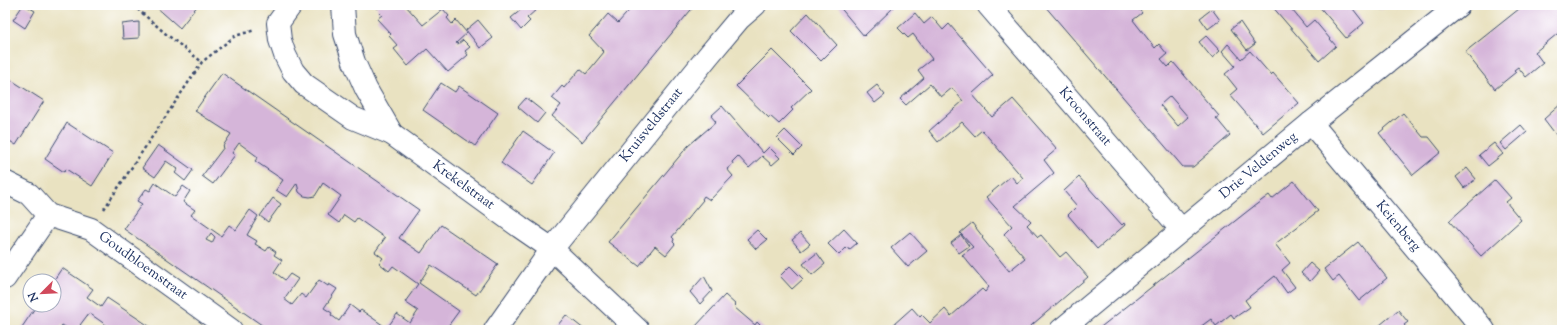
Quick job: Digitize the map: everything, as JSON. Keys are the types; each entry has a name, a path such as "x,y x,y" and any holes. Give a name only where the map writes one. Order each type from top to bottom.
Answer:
{"street":[{"path":"291,5 278,23 280,40 285,55 294,71 304,84 354,118 392,134"},
{"name":"Krekelstraat","path":"343,5 345,34 354,62 366,89 392,134 552,249 638,330"},
{"name":"Kruisveldstraat","path":"552,249 708,56 740,19 755,5"},
{"name":"Kroonstraat","path":"988,5 1181,229"},
{"name":"Drie Veldenweg","path":"1061,330 1181,229 1459,5"},
{"name":"Keienberg","path":"1312,123 1484,330"},
{"path":"5,182 30,194 48,215 5,278"},
{"name":"Goudbloemstraat","path":"48,215 91,229 231,330"},
{"path":"495,330 552,249"}],"path":[{"path":"133,5 166,34 202,62"},
{"path":"91,229 202,62 235,36 278,23"}],"building":[{"path":"23,5 35,11 25,28 13,20"},
{"path":"154,5 198,5 180,28"},
{"path":"377,5 405,5 423,25 443,9 449,16 447,18 452,24 456,20 467,33 456,43 458,44 463,40 470,47 465,51 468,55 448,72 427,49 408,66 394,49 398,46 389,36 391,34 377,19 382,15 377,10"},
{"path":"435,5 445,5 440,10"},
{"path":"527,5 534,5 537,9 527,18 530,21 521,30 511,18"},
{"path":"634,5 695,5 582,142 552,116 561,105 552,98 562,86 564,88 580,69 586,74 604,52 589,36 608,14 618,23"},
{"path":"838,5 895,5 895,6 864,36"},
{"path":"1044,5 1135,5 1142,13 1133,20 1155,48 1159,44 1167,54 1161,59 1168,67 1173,62 1219,116 1216,118 1230,135 1193,167 1183,167","holes":["1170,96 1188,117 1178,126 1160,105"]},
{"path":"1271,5 1288,5 1306,27 1314,20 1336,46 1319,61"},
{"path":"1318,5 1350,5 1364,23 1346,38"},
{"path":"1377,5 1388,5 1381,10"},
{"path":"1524,5 1562,5 1562,30 1535,52 1543,63 1526,77 1518,67 1514,70 1516,72 1495,89 1465,52"},
{"path":"1212,9 1220,20 1208,29 1200,18"},
{"path":"808,13 837,45 821,61 791,31"},
{"path":"915,13 924,24 932,17 943,30 949,24 993,75 972,94 992,117 1013,99 1057,149 1044,160 1054,173 1015,206 1031,221 1027,225 1038,237 1041,235 1060,257 1066,252 1088,277 1026,330 898,330 893,325 912,308 920,317 922,315 930,323 945,309 951,316 982,289 985,292 989,287 962,255 973,247 960,233 972,223 983,237 982,238 1009,271 1025,258 1004,234 1012,226 986,197 1011,176 1017,183 1023,178 982,130 975,136 962,122 938,142 929,131 963,101 952,88 941,97 930,84 906,105 900,99 924,78 918,70 932,59 913,34 908,38 898,28"},
{"path":"478,20 493,38 480,48 466,30"},
{"path":"139,22 139,38 123,39 122,24"},
{"path":"1240,22 1255,44 1247,50 1231,29"},
{"path":"1206,36 1220,51 1212,58 1199,42"},
{"path":"1228,44 1241,59 1250,51 1271,75 1273,73 1299,103 1263,133 1230,95 1237,89 1225,74 1235,66 1222,51"},
{"path":"772,50 811,89 791,108 793,110 779,124 770,116 769,118 736,86"},
{"path":"5,72 10,75 8,78 44,101 16,145 5,138"},
{"path":"222,73 419,210 399,238 421,253 441,225 498,264 476,295 431,265 419,283 459,311 445,330 269,330 124,229 142,204 137,201 146,189 150,191 155,183 175,197 183,186 190,191 183,202 195,210 191,215 221,236 229,225 236,230 250,210 258,216 247,235 257,241 255,244 266,251 269,247 276,252 274,255 282,260 274,272 285,280 290,274 298,279 284,299 292,305 301,294 306,298 319,280 328,286 329,284 337,289 324,308 332,313 331,315 339,321 350,305 359,312 361,310 387,328 397,314 410,323 418,311 405,302 418,284 393,266 389,271 379,263 383,258 375,252 385,238 357,218 354,222 344,215 339,223 328,215 341,196 323,183 315,196 310,197 304,196 299,192 297,183 287,197 276,190 283,180 255,161 258,157 239,143 232,153 235,155 213,184 202,176 224,147 223,146 231,134 195,111","holes":["211,233 215,237 212,243 206,240"]},
{"path":"441,83 455,92 459,86 498,113 475,146 423,110"},
{"path":"877,85 885,95 875,103 867,93"},
{"path":"526,98 545,113 537,123 518,107"},
{"path":"1562,103 1562,131 1557,136 1544,119"},
{"path":"722,106 763,153 769,147 780,158 772,165 762,156 749,168 738,156 732,162 733,164 727,169 733,176 710,200 704,196 702,199 703,200 672,237 675,244 666,255 655,246 639,266 608,242 688,146 716,122 711,116"},
{"path":"1403,113 1423,137 1429,137 1441,152 1413,175 1379,133"},
{"path":"67,123 113,153 92,186 66,169 64,172 45,159"},
{"path":"1521,125 1527,132 1506,150 1500,143"},
{"path":"785,130 802,147 794,155 777,138"},
{"path":"523,131 554,153 532,185 501,163"},
{"path":"1494,143 1503,154 1488,166 1479,155"},
{"path":"158,145 193,170 185,181 175,173 178,169 166,161 155,177 142,168"},
{"path":"1467,168 1476,179 1464,188 1456,177"},
{"path":"1079,177 1122,225 1124,223 1125,225 1097,249 1068,215 1077,206 1064,191"},
{"path":"1495,180 1511,198 1506,202 1521,220 1481,256 1449,221"},
{"path":"1294,181 1318,211 1275,244 1290,263 1282,270 1295,287 1287,293 1275,276 1245,300 1250,307 1234,318 1231,314 1216,326 1211,319 1196,330 1193,328 1190,330 1097,330 1249,210 1269,195 1272,199"},
{"path":"273,198 281,204 268,222 260,216"},
{"path":"844,229 857,243 849,250 847,247 839,255 828,244"},
{"path":"757,230 767,240 756,249 747,239"},
{"path":"910,232 927,251 908,267 891,248"},
{"path":"800,233 810,244 801,251 792,240"},
{"path":"961,235 969,246 959,253 951,243"},
{"path":"1358,242 1387,278 1359,301 1339,276 1333,281 1324,269"},
{"path":"817,253 825,264 812,275 803,264"},
{"path":"1310,263 1319,271 1310,281 1301,273"},
{"path":"790,266 803,279 792,289 780,276"},
{"path":"62,268 93,289 87,297 101,307 107,298 155,330 107,330 109,327 89,313 80,325 87,330 70,330 62,325 59,330 20,330 32,313 62,313 62,273 59,273"},
{"path":"704,276 712,291 700,304 690,292"},
{"path":"725,295 736,305 734,307 755,325 757,322 765,330 698,330 695,327"},
{"path":"1398,310 1408,322 1404,325 1409,330 1374,330"},
{"path":"566,315 585,330 554,330"}]}
